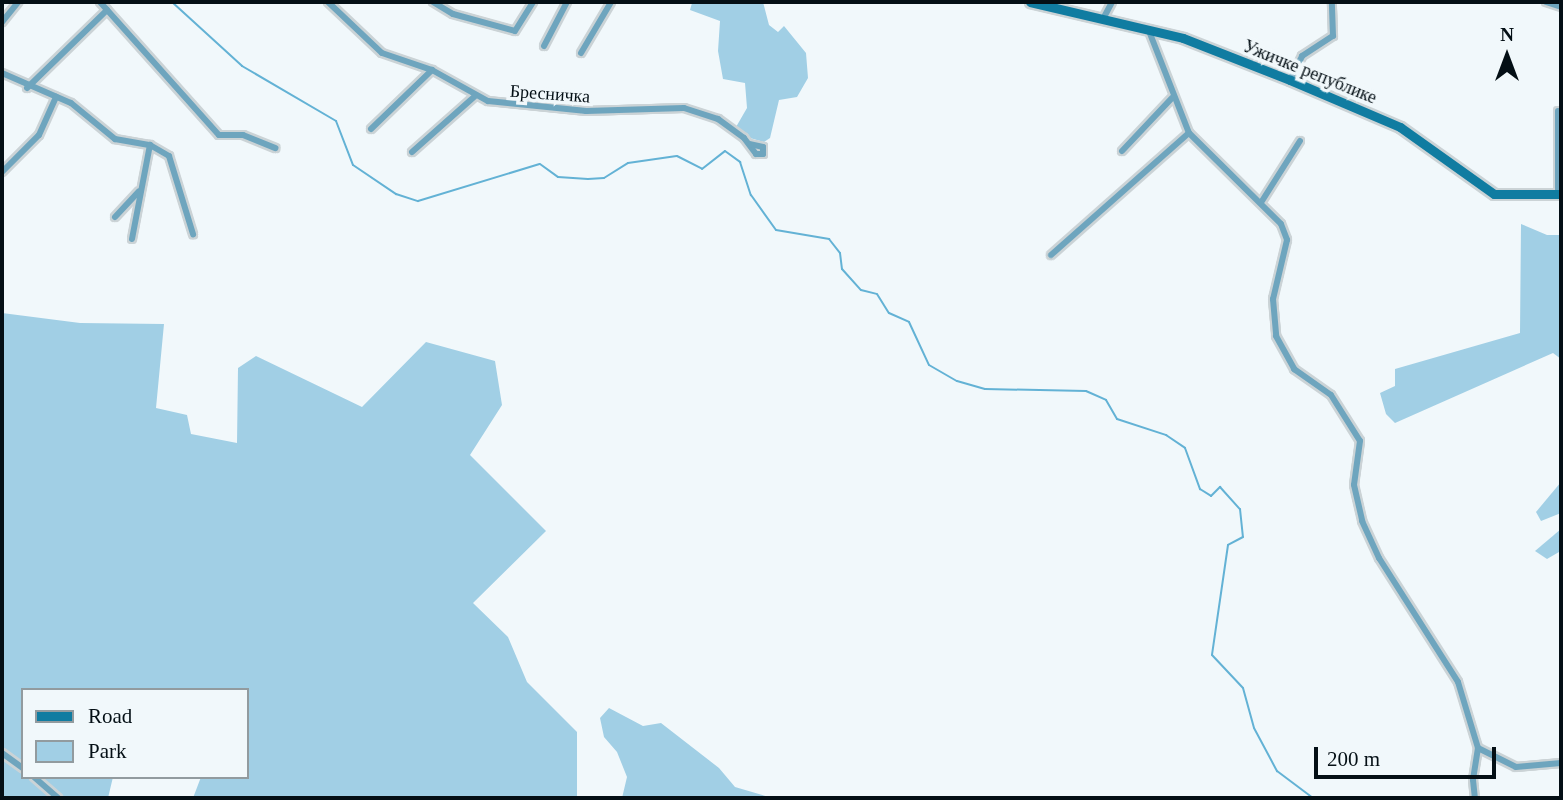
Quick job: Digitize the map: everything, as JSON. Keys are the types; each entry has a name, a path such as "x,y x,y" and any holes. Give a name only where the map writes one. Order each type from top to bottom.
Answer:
{"street":[{"path":"2,22 18,2"},
{"path":"100,2 219,135 243,135 276,148"},
{"name":"Бресничка","path":"328,2 378,49 432,70 475,96 500,105 586,111 684,108 718,119 750,145"},
{"path":"433,2 469,20 518,30 533,2"},
{"path":"544,46 568,2"},
{"path":"581,53 611,2"},
{"name":"Ужичке републике","path":"1030,2 1183,38 1290,80 1400,127 1494,194 1560,195"},
{"path":"1103,19 1112,2"},
{"path":"1290,80 1292,69 1302,56 1333,36 1332,2"},
{"path":"1546,2 1561,7"},
{"path":"27,88 107,10"},
{"path":"1149,31 1172,98 1189,133 1262,201 1280,224 1287,240 1273,299 1276,336 1294,369 1331,395 1360,441 1354,485 1362,522 1379,558 1458,682 1478,748 1473,780 1475,798"},
{"path":"371,129 432,70"},
{"path":"2,73 27,88 76,106 115,139 150,145 172,160 193,234"},
{"path":"412,152 475,96"},
{"path":"2,172 39,135 56,97"},
{"path":"1122,151 1172,98"},
{"path":"1558,111 1560,195"},
{"path":"1051,255 1189,133"},
{"path":"1262,201 1300,141"},
{"path":"132,239 139,191 150,145"},
{"path":"115,217 139,191"},
{"path":"1478,748 1516,767 1561,763"},
{"path":"2,753 21,767"},
{"path":"36,779 58,798"}],"green space":[{"path":"686,2 763,2 769,25 778,32 784,26 806,53 808,78 797,97 779,100 770,138 764,142 750,138 736,127 747,108 745,83 723,79 718,51 720,21 690,10 692,3"},
{"path":"1521,224 1547,235 1561,235 1561,359 1553,353 1395,423 1386,414 1380,393 1395,386 1395,369 1520,333"},
{"path":"2,313 80,323 164,324 156,408 187,415 191,434 237,443 238,368 256,356 362,407 426,342 495,361 502,405 470,455 546,531 473,603 508,637 527,682 577,732 577,798 193,798 200,779 248,779 248,688 21,688 21,779 113,779 108,798 2,798"},
{"path":"1561,482 1561,513 1541,521 1536,512"},
{"path":"1561,529 1559,552 1547,559 1535,551"},
{"path":"609,708 643,726 661,723 719,768 735,787 772,798 622,798 627,777 617,752 604,737 600,718"}],"waterway":[{"path":"172,2 242,66 336,121 353,165 396,194 418,201 540,164 558,177 604,178 628,163 677,156 702,169 725,151 740,162 751,195 776,230 829,239 840,253 842,269 861,290 877,294 889,313 909,322 929,365 957,381 985,389 1086,391 1106,400 1117,419 1166,435 1185,448 1200,489 1211,496 1220,487 1240,509 1243,537 1228,545 1212,655 1243,688 1254,728 1277,771 1313,798"}]}
